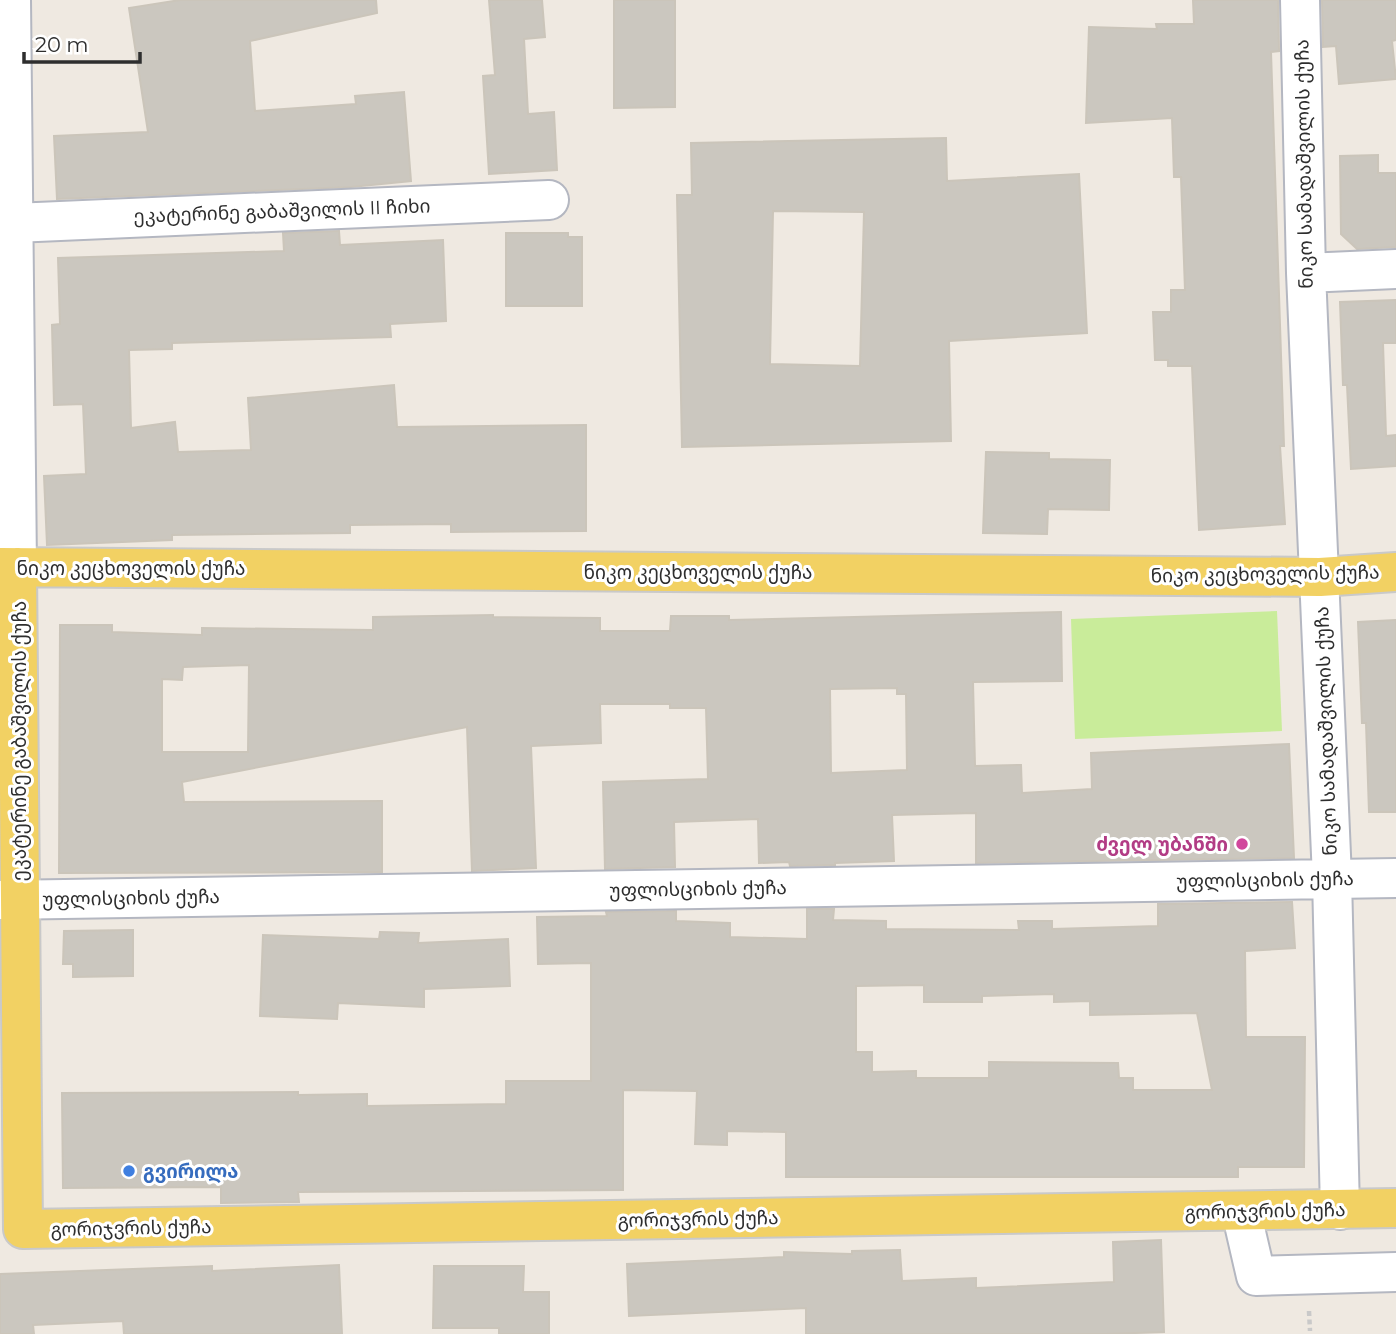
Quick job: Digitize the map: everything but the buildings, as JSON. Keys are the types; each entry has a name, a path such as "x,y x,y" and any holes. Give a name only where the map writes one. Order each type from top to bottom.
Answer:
{"main road":[{"name":"ნიკო კეცხოველის ქუჩა","path":"9,567 1320,577 1396,572"},
{"name":"ეკატერინე გაბაშვილის ქუჩა","path":"9,567 12,1230"},
{"name":"გორიჯვრის ქუჩა","path":"12,1230 1396,1208"}],"street":[{"name":"ეკატერინე გაბაშვილის ქუჩა","path":"9,567 7,265 14,223 11,0"},
{"name":"ნიკო სამადაშვილის ქუჩა","path":"1300,0 1306,273 1332,878 1340,1210"},
{"name":"ეკატერინე გაბაშვილის II ჩიხი","path":"14,223 549,200"},
{"path":"1306,273 1396,269"},
{"name":"უფლისციხის ქუჩა","path":"10,900 1396,878"},
{"path":"1241,1211 1256,1276 1396,1272"}],"green space":[{"path":"1277,611 1282,731 1075,739 1071,619"}],"place":[{"name":"ძველ უბანში","path":"1242,844"},
{"name":"გვირილა","path":"129,1171"}]}
